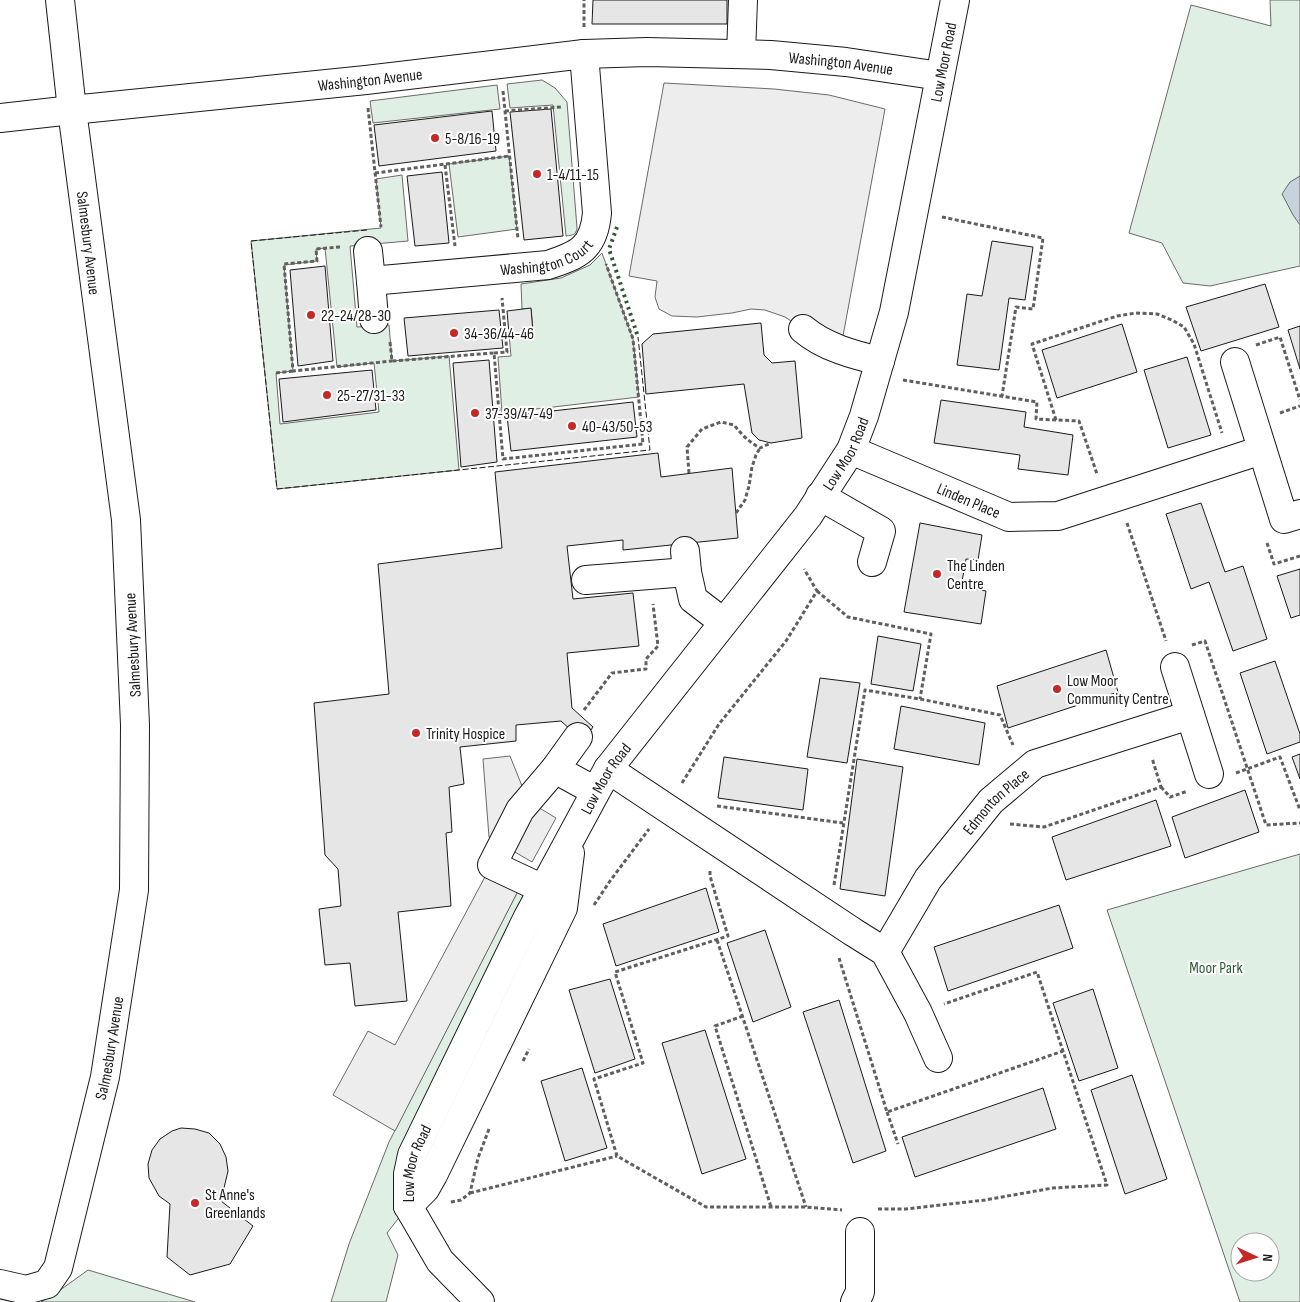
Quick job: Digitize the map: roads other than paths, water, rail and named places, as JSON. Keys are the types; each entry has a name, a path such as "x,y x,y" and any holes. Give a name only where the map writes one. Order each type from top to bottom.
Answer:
{"street":[{"name":"Salmesbury Avenue","path":"0,1284 26,1290 47,1284 58,1268 104,1077 134,890 135,725 126,520 72,110 60,0"},
{"path":"741,54 743,0"},
{"name":"Low Moor Road","path":"480,1302 440,1261 408,1206 408,1174 412,1155 527,919 554,894 573,833 601,780 808,516 851,450 864,416 894,312 955,0"},
{"name":"Washington Avenue","path":"0,118 366,80 584,54 647,52 741,54 846,62 940,76"},
{"name":"Washington Court","path":"371,281 548,265 568,259 582,250 592,238 597,214 584,54"},
{"path":"374,240 371,281 382,327"},
{"path":"803,329 833,347 860,357 878,369"},
{"path":"1235,362 1284,519 1300,514"},
{"name":"Linden Place","path":"851,450 1009,517 1058,516 1262,450"},
{"path":"820,496 881,531 872,562"},
{"path":"586,580 650,575 686,561 693,599 723,622"},
{"path":"1173,660 1209,774"},
{"name":"Edmonton Place","path":"886,952 928,879 991,801 1035,764 1190,715"},
{"path":"554,894 492,865 520,810 554,770 579,726"},
{"path":"554,770 601,780 686,822 886,952 918,1013 938,1058"},
{"path":"854,1302 860,1292 865,1220"}],"place":[{"name":"5-8/16-19","path":"435,138"},
{"name":"1-4/11-15","path":"537,174"},
{"name":"22-24/28-30","path":"311,315"},
{"name":"34-36/44-46","path":"454,333"},
{"name":"25-27/31-33","path":"327,395"},
{"name":"37-39/47-49","path":"475,413"},
{"name":"40-43/50-53","path":"572,426"},
{"name":"The Linden Centre","path":"937,574"},
{"name":"Low Moor Community Centre","path":"1057,689"},
{"name":"Trinity Hospice","path":"416,733"},
{"name":"St Anne's Greenlands","path":"195,1203"}],"park label":[{"name":"Moor Park","path":"1216,967"}]}
